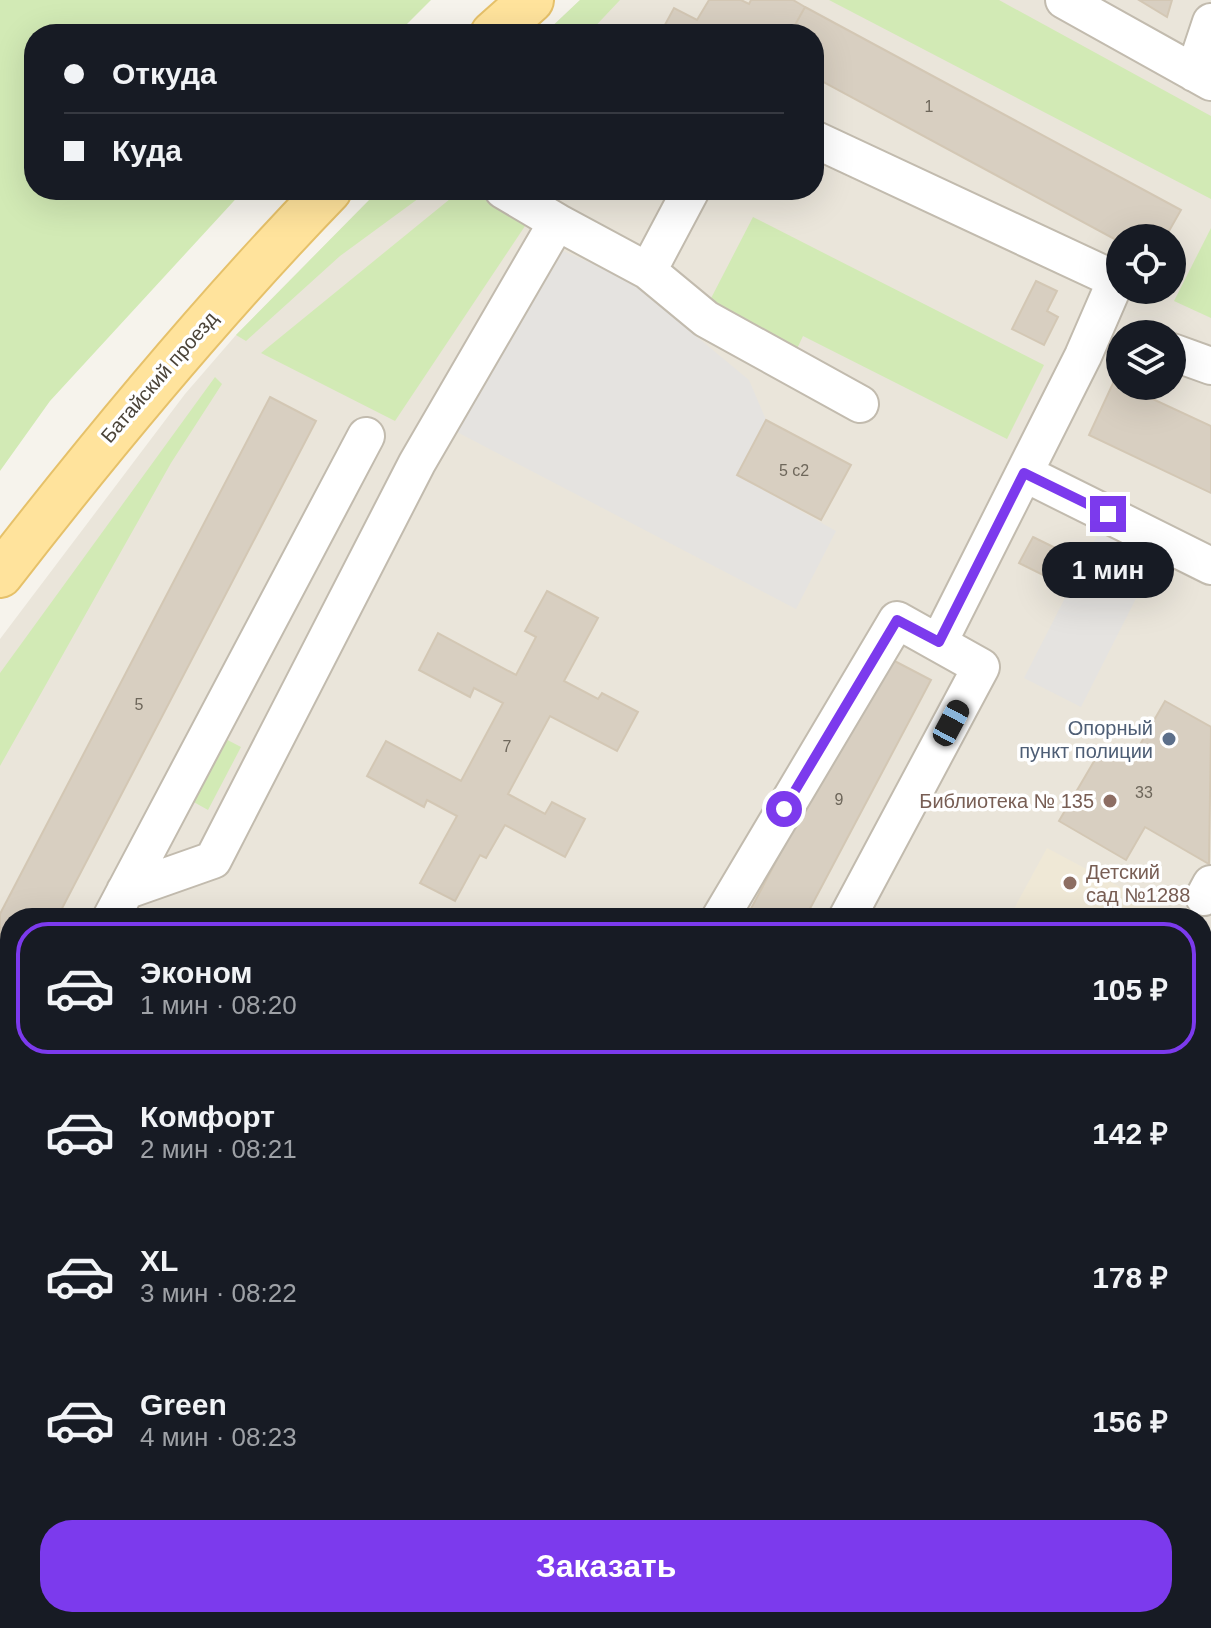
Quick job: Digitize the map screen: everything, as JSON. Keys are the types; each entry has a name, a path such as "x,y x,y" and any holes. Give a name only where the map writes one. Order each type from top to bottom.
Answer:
{"main road":[{"path":"504,24 531,0"},
{"name":"Батайский проезд","path":"0,575 105,439 241,282 319,200"}],"lane":[{"path":"1064,0 1202,78 1211,22"},
{"path":"824,144 1116,280 1112,320"},
{"path":"520,200 648,271 706,319 860,404"},
{"path":"648,271 686,200"},
{"path":"118,904 213,860 417,463 557,222"},
{"path":"939,642 1024,473 1106,336"},
{"path":"1186,357 1211,366"},
{"path":"118,904 366,436"},
{"path":"1024,473 1211,566"},
{"path":"726,908 897,620 981,667 852,908"}],"shaded area":[{"path":"580,0 1211,0 1211,908 0,908 0,639 185,394 236,335 369,200 824,200 824,24 555,24"},
{"path":"563,251 626,278 749,380 766,420 737,475 836,531 796,609 457,432"},
{"path":"1108,514 1164,543 1081,707 1024,678"},
{"name":"Детский сад №1288","path":"1047,848 1159,908 1014,908"}],"green space":[{"path":"0,0 431,0 407,24 24,24 24,200 235,200 50,401 0,471"},
{"path":"580,0 620,0 597,24 555,24"},
{"path":"829,0 999,0 1211,116 1211,199"},
{"path":"369,200 416,200 340,256 246,341 236,335"},
{"path":"449,200 490,200 527,223 395,421 261,353"},
{"path":"753,217 1044,365 1007,439 803,336 795,353 706,308"},
{"path":"1211,228 1211,318 1181,304 1186,304 1186,277"},
{"path":"215,377 222,384 171,463 0,766 0,673"},
{"path":"216,734 241,747 208,810 183,796"}],"building":[{"path":"709,0 741,0 749,4 751,0 793,0 805,7 796,24 665,24 674,8 697,20"},
{"path":"1139,0 1172,0 1167,17"},
{"path":"805,7 1181,210 1173,224 1106,224 1106,234 824,82 824,24 796,24"},
{"path":"1036,281 1057,291 1047,311 1058,317 1044,345 1012,329"},
{"path":"270,397 316,421 62,908 3,908"},
{"path":"1106,398 1155,400 1211,426 1211,493 1089,435"},
{"path":"766,420 851,465 821,520 737,475"},
{"path":"1033,537 1074,557 1061,584 1019,563"},
{"path":"547,591 598,618 564,681 598,699 602,693 638,712 617,751 550,716 508,794 545,814 552,802 585,819 565,857 505,825 486,858 480,855 455,901 420,883 457,816 427,800 424,807 367,776 386,741 461,781 503,703 474,688 470,697 419,670 438,633 516,675 536,637 525,631"},
{"path":"885,656 931,680 810,908 751,908"},
{"path":"1165,701 1211,727 1209,864 1145,827 1126,860 1059,821 1103,746 1130,762"}],"place":[{"name":"Опорный пункт полиции","path":"1169,739"},
{"name":"Библиотека № 135","path":"1110,801"},
{"name":"Детский сад №1288","path":"1070,883"}],"route":[{"path":"784,809 897,620 939,642 1024,473 1108,514"}]}
